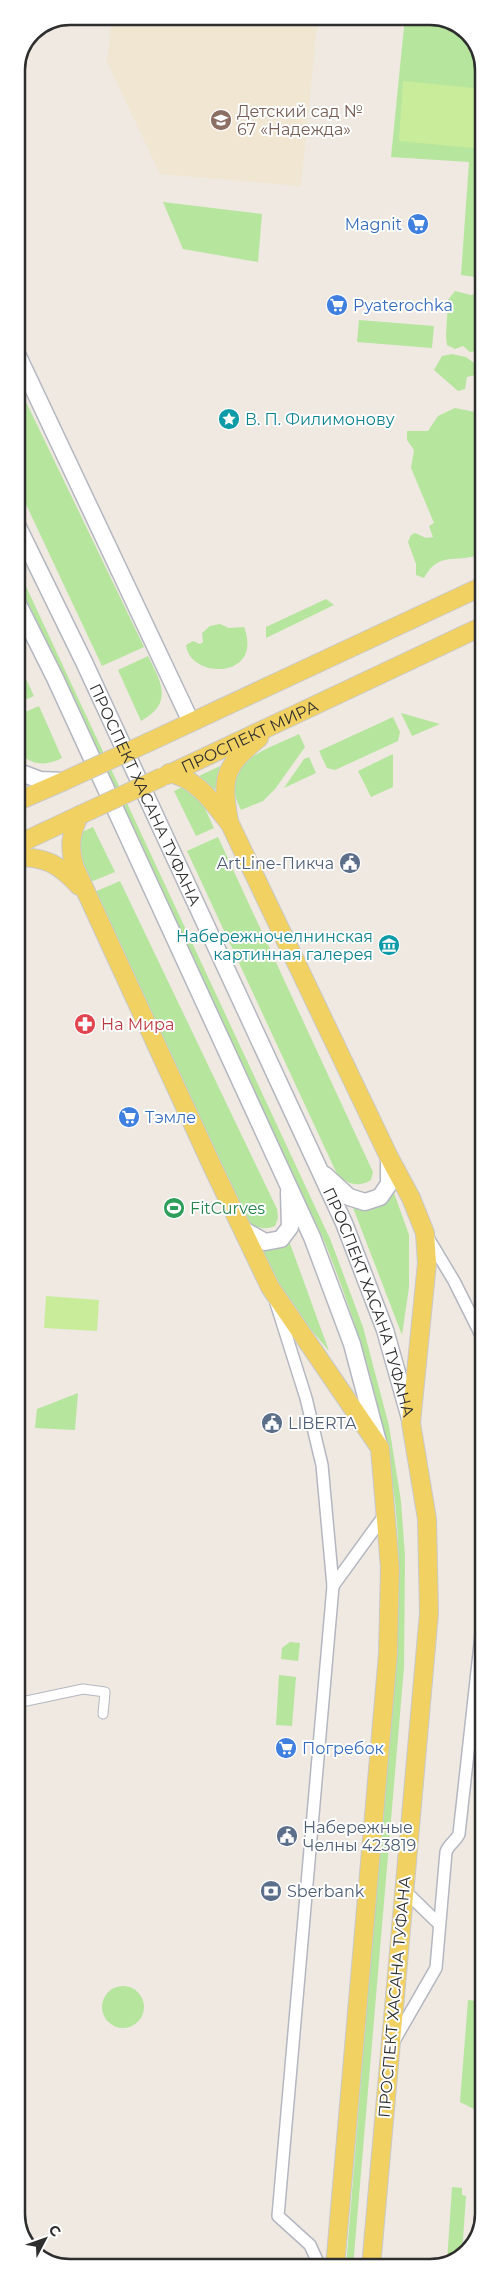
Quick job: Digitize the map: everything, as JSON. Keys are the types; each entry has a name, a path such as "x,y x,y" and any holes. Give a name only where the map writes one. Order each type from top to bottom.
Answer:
{"main road":[{"path":"25,371 191,722"},
{"name":"ПРОСПЕКТ ХАСАНА ТУФАНА","path":"25,542 92,680 344,1223 385,1330 411,1423 427,1518 429,1612 389,2049 373,2259"},
{"path":"25,798 475,590"},
{"name":"ПРОСПЕКТ ХАСАНА ТУФАНА","path":"25,618 312,1237 352,1344 380,1448 390,1568 388,1654 335,2259"},
{"name":"ПРОСПЕКТ МИРА","path":"25,841 475,630"},
{"path":"278,722 243,751 231,764 226,781 225,799 230,824 389,1157 411,1198 425,1233 427,1263 411,1423"},
{"path":"25,774 40,780 64,781"},
{"path":"166,775 179,775 196,784 230,824"},
{"path":"80,815 73,828 70,843 71,856 84,892 242,1229 270,1287 380,1448"},
{"path":"25,857 40,858 61,868 84,892"},
{"path":"320,1170 349,1197 365,1202 380,1197 389,1184 389,1157"},
{"path":"242,1229 264,1242 281,1239 290,1227 289,1185"}],"street":[{"path":"425,1233 454,1281 475,1324"},
{"path":"270,1287 306,1398 322,1465 333,1586 278,2216 310,2245 316,2259"},
{"path":"333,1586 386,1513"},
{"path":"25,1701 83,1689 105,1692 103,1714"},
{"path":"389,2049 436,1968 446,1852 449,1844 457,1839 459,1834 475,1689"},
{"path":"404,1890 439,1924"}],"shaded area":[{"name":"Детский сад № 67 «Надежда»","path":"111,25 317,25 301,186 160,174 107,62"}],"green space":[{"path":"404,25 433,25 447,28 464,40 473,56 475,64 475,277 461,275 469,162 391,157"},
{"path":"403,81 475,88 475,148 399,141"},
{"path":"163,202 262,214 258,262 183,249"},
{"path":"455,291 471,295 475,294 475,351 470,352 463,346 455,349 447,345 448,300"},
{"path":"359,320 434,326 432,348 357,342"},
{"path":"452,354 466,357 475,364 475,375 467,377 465,389 458,391 434,370 442,356"},
{"path":"25,400 144,647 102,666 25,502"},
{"path":"455,408 475,412 475,556 444,560 437,563 424,578 416,575 416,564 408,542 411,535 415,533 426,538 433,537 429,526 434,523 411,468 414,450 407,440 407,431 428,431 438,416"},
{"path":"25,584 331,1241 363,1327 389,1426 401,1501 405,1556 404,1667 354,2259 347,2259 399,1608 398,1555 396,1515 390,1469 377,1403 359,1338 325,1243 25,596"},
{"path":"326,599 334,605 266,638 266,627"},
{"path":"220,624 229,628 244,627 247,644 244,657 235,665 224,669 211,668 200,664 190,656 186,645 193,641 200,644 203,642 202,633 210,626"},
{"path":"148,656 157,675 162,692 158,707 141,721 118,670"},
{"path":"25,676 34,696 25,700"},
{"path":"39,706 62,758 50,763 38,763 25,758 25,712"},
{"path":"401,713 440,724 412,736"},
{"path":"393,717 400,732 398,741 335,770 327,768 319,751"},
{"path":"299,734 305,747 275,789 263,801 241,810 235,794 235,780 239,769 259,753"},
{"path":"393,754 393,787 371,797 358,771"},
{"path":"309,757 316,773 284,788 304,759"},
{"path":"220,766 217,788 211,790 197,777"},
{"path":"180,788 193,793 197,797 214,828 196,836 174,791"},
{"path":"93,827 115,872 88,883 76,855 80,833"},
{"path":"218,837 373,1172 371,1180 362,1184 353,1184 337,1174 187,851"},
{"path":"120,881 277,1209 278,1218 275,1226 259,1228 245,1220 92,893"},
{"path":"393,1190 409,1235 409,1287 402,1335 352,1205"},
{"path":"288,1238 329,1351 275,1287 254,1246"},
{"path":"46,1296 99,1300 97,1331 44,1328"},
{"path":"78,1393 75,1430 35,1428 37,1409"},
{"path":"290,1642 300,1643 298,1661 281,1659 282,1648"},
{"path":"279,1675 296,1677 292,1726 276,1725"},
{"path":"119,1986 127,1986 138,1992 144,2007 138,2022 127,2028 119,2028 108,2022 102,2011 102,2003 108,1992"},
{"path":"468,2000 475,2001 475,2109 460,2102"},
{"path":"452,2187 462,2188 462,2195 466,2196 463,2245 447,2255"}],"place":[{"name":"Детский сад № 67 «Надежда»","path":"221,120"},
{"name":"Magnit","path":"418,224"},
{"name":"Pyaterochka","path":"337,305"},
{"name":"В. П. Филимонову","path":"229,419"},
{"name":"ArtLine-Пикча","path":"350,863"},
{"name":"Набережночелнинская картинная галерея","path":"389,945"},
{"name":"На Мира","path":"85,1024"},
{"name":"Тэмле","path":"129,1117"},
{"name":"FitCurves","path":"174,1208"},
{"name":"LIBERTA","path":"272,1423"},
{"name":"Погребок","path":"286,1748"},
{"name":"Набережные Челны 423819","path":"287,1836"},
{"name":"Sberbank","path":"271,1891"}]}
